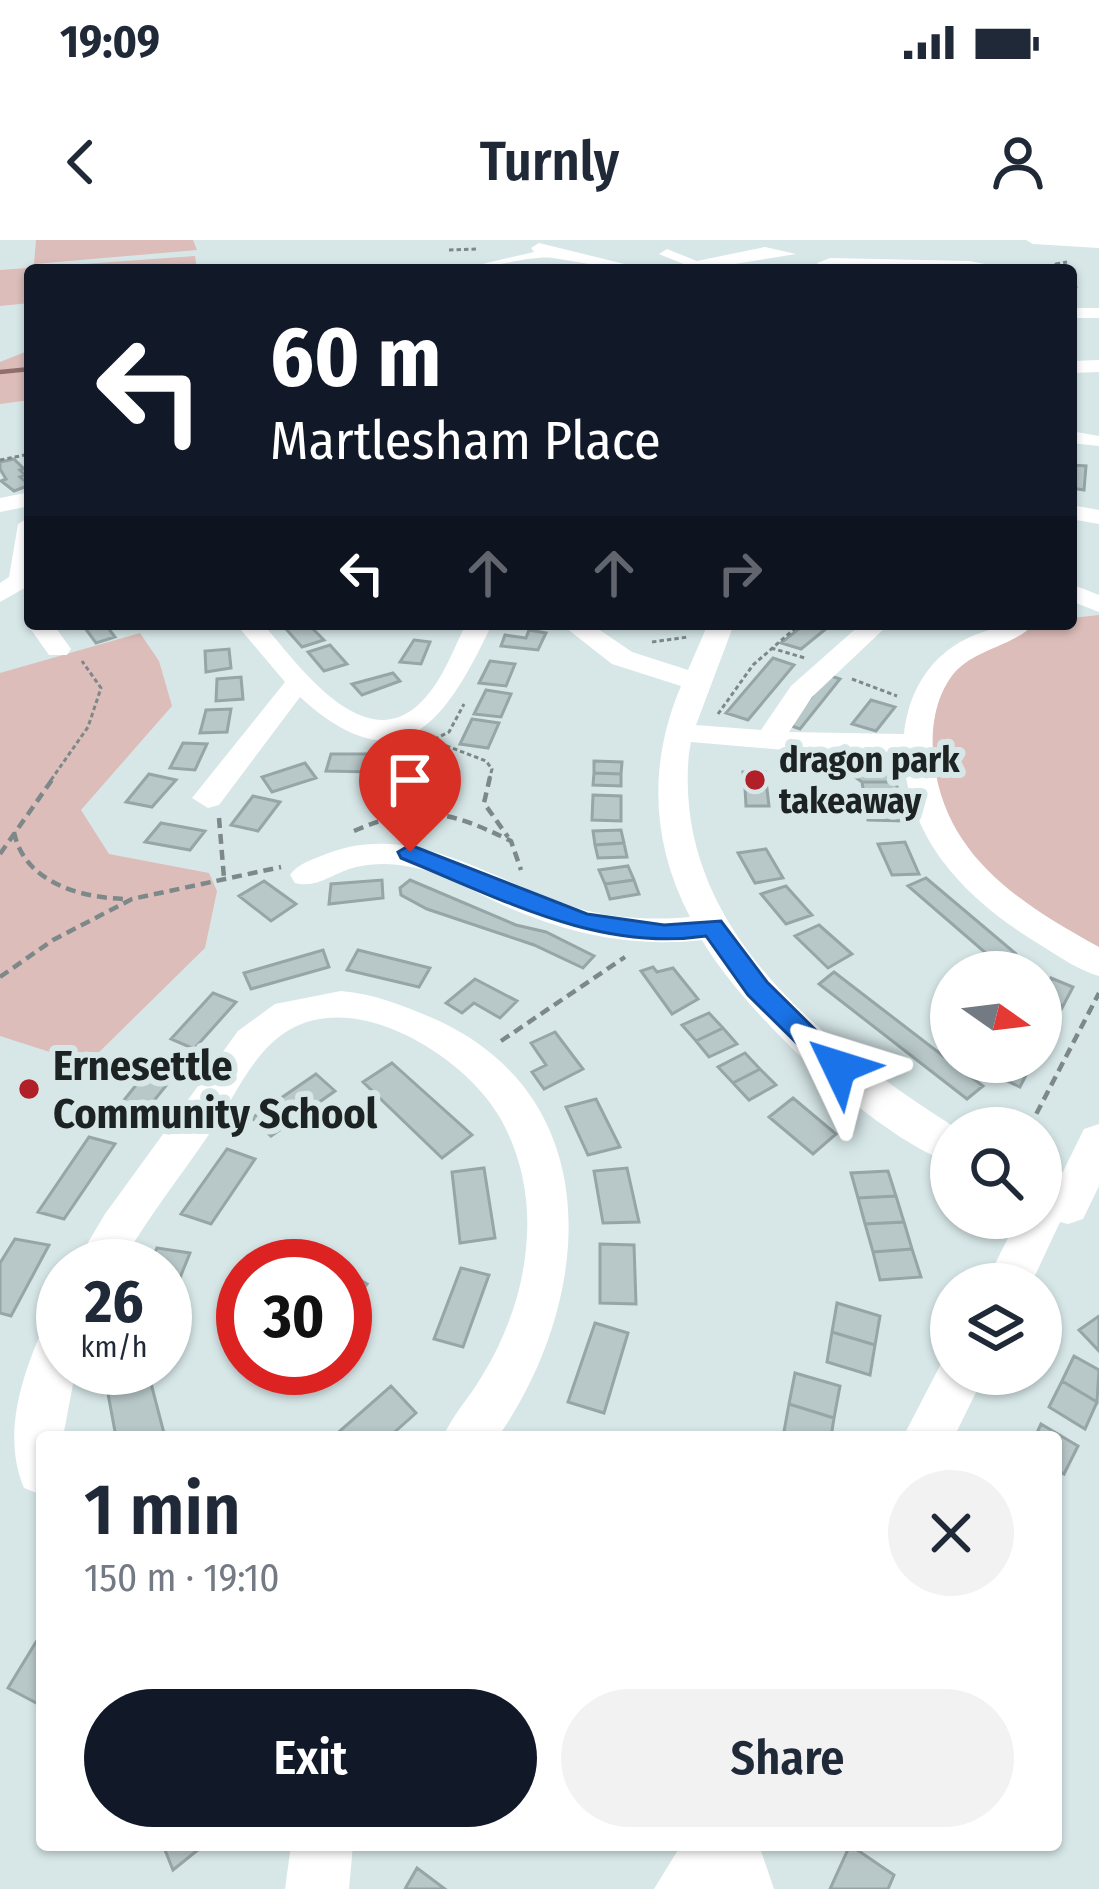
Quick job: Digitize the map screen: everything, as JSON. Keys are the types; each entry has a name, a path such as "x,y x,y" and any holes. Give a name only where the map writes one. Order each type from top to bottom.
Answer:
{"street":[{"path":"818,240 839,264"},
{"path":"1028,250 1099,244"},
{"path":"712,264 765,252 796,262"},
{"path":"667,254 686,264"},
{"path":"509,264 562,256 607,264"},
{"path":"445,259 456,264"},
{"path":"917,264 951,264"},
{"path":"13,598 24,561"},
{"path":"254,630 335,718 355,727 400,728 429,712 475,630"},
{"path":"582,630 650,670 698,682"},
{"path":"718,630 698,682 692,733 672,773 675,825 691,882 712,927 758,989 858,1083 930,1132"},
{"path":"769,740 801,692 869,630"},
{"path":"1006,630 982,640 939,673 916,742 936,825 960,864 993,897 1099,963"},
{"path":"208,798 290,692 302,684"},
{"path":"692,733 769,740 916,742"},
{"path":"315,870 356,855 410,852 583,922 650,932 712,927"},
{"path":"114,1239 168,1156 267,1025 301,1008 334,1002 399,1018 473,1059 526,1128 541,1170 551,1232 546,1284 533,1329 495,1404 472,1431"},
{"path":"1062,1199 1099,1141"},
{"path":"41,1431 47,1395"},
{"path":"931,1431 950,1395"},
{"path":"317,1889 321,1851"},
{"path":"686,1889 719,1851"},
{"path":"726,1851 742,1889"}],"path":[{"path":"609,649 709,630"},
{"path":"692,733 753,665 793,630"},
{"path":"0,854 14,828 95,720 101,704 101,688 93,674 68,643 51,640"},
{"path":"824,669 898,696"},
{"path":"439,743 486,761 492,769 484,803 511,841"},
{"path":"208,798 218,810 224,878"},
{"path":"14,828 17,853 52,882 73,893 132,899"},
{"path":"0,977 53,940 132,899 308,861 315,870"},
{"path":"473,1059 644,944 650,932"},
{"path":"1040,1107 1099,993"}],"shaded area":[{"path":"36,240 193,240 197,250 34,264"},
{"path":"195,256 196,264 84,264"},
{"path":"24,268 24,304 0,306 0,270"},
{"path":"24,352 24,401 0,404 0,362"},
{"path":"1099,615 1099,954 1006,891 965,852 939,805 930,741 941,692 967,657 999,638 1025,630 1077,630 1077,617"},
{"path":"140,633 159,661 172,706 81,810 109,854 209,873 217,891 205,948 87,1064 0,1036 0,673"}],"building":[{"path":"14,459 24,469 20,477 24,487 14,491 1,481 6,479 0,462"},
{"path":"1077,465 1086,466 1084,490 1077,489"},
{"path":"86,630 110,630 115,637 96,643"},
{"path":"287,630 314,630 324,640 302,647"},
{"path":"529,630 546,633 538,650 501,646 505,635 526,638"},
{"path":"797,630 825,630 801,649 781,643"},
{"path":"414,640 430,642 421,664 400,662"},
{"path":"330,645 347,664 324,671 308,652"},
{"path":"229,649 231,668 206,672 205,651"},
{"path":"773,658 794,665 748,720 726,713"},
{"path":"490,661 515,664 506,686 479,683"},
{"path":"393,673 400,681 362,695 352,684"},
{"path":"828,675 840,679 800,729 789,725"},
{"path":"241,677 243,699 216,701 217,679"},
{"path":"486,690 511,694 501,717 474,714"},
{"path":"871,700 895,707 876,731 852,724"},
{"path":"231,709 227,732 200,733 206,710"},
{"path":"472,719 499,723 488,748 460,744"},
{"path":"183,743 207,744 195,770 170,768"},
{"path":"795,752 825,754 828,774 797,772"},
{"path":"331,754 376,754 372,772 326,771"},
{"path":"393,754 439,754 436,772 390,771"},
{"path":"877,755 895,764 896,782 862,782 848,772 827,771 825,756"},
{"path":"594,761 622,762 621,774 594,773"},
{"path":"305,763 316,778 272,792 262,777"},
{"name":"dragon park takeaway","path":"743,772 765,772 767,789 745,788"},
{"path":"594,773 621,774 621,786 593,785"},
{"path":"149,774 176,780 152,807 126,802"},
{"path":"862,782 896,782 904,821 868,820"},
{"path":"745,788 767,789 769,806 746,806"},
{"path":"593,795 621,796 621,821 592,820"},
{"path":"253,796 280,802 258,831 231,825"},
{"path":"161,823 205,831 190,850 145,842"},
{"path":"621,830 624,843 595,845 593,831"},
{"path":"905,842 919,874 892,875 878,844"},
{"path":"624,843 627,857 598,858 595,845"},
{"path":"766,849 783,878 755,883 738,853"},
{"path":"628,866 634,880 605,884 599,870"},
{"path":"926,878 1013,951 983,951 908,886"},
{"path":"382,880 383,898 329,904 331,884"},
{"path":"410,880 516,925 546,932 594,956 583,968 534,945 427,909 401,895 400,888"},
{"path":"634,880 639,894 610,899 605,884"},
{"path":"264,881 296,904 271,921 239,896"},
{"path":"786,886 812,915 786,924 761,894"},
{"path":"819,925 852,954 828,968 795,936"},
{"path":"323,950 329,967 251,989 244,973"},
{"path":"358,950 430,968 419,987 347,970"},
{"path":"653,967 657,972 673,968 698,999 672,1014 641,971"},
{"path":"834,972 930,1045 930,1070 819,984"},
{"path":"475,979 517,1001 500,1018 474,1003 462,1013 446,1003"},
{"path":"1062,982 1073,987 1062,1006"},
{"path":"213,993 236,1002 194,1049 171,1039"},
{"path":"709,1013 723,1028 696,1041 682,1025"},
{"path":"723,1028 737,1044 709,1057 696,1041"},
{"path":"555,1032 583,1069 544,1089 532,1072 546,1065 531,1043"},
{"path":"745,1053 760,1069 733,1083 718,1067"},
{"path":"157,1059 181,1067 132,1128 108,1120"},
{"path":"392,1063 472,1135 442,1158 363,1082"},
{"path":"760,1069 776,1085 749,1100 733,1083"},
{"path":"316,1074 335,1091 271,1136 252,1118"},
{"path":"946,1083 983,1086 967,1099"},
{"path":"793,1098 836,1134 813,1154 769,1117"},
{"path":"596,1099 620,1147 588,1155 566,1107"},
{"path":"89,1137 115,1144 64,1219 38,1212"},
{"path":"227,1149 255,1159 211,1224 181,1214"},
{"path":"484,1168 495,1238 460,1243 452,1172"},
{"path":"627,1168 639,1222 603,1223 594,1171"},
{"path":"888,1171 896,1196 858,1198 851,1173"},
{"path":"896,1196 904,1222 865,1224 858,1198"},
{"path":"904,1222 912,1249 873,1252 865,1224"},
{"path":"15,1239 36,1243 36,1269 11,1316 0,1313 0,1263"},
{"path":"600,1244 634,1245 636,1304 600,1303"},
{"path":"912,1249 921,1277 880,1280 873,1252"},
{"path":"461,1268 489,1275 463,1347 434,1339"},
{"path":"837,1303 880,1316 875,1345 832,1332"},
{"path":"1099,1316 1099,1351 1079,1330"},
{"path":"595,1323 628,1333 604,1413 568,1402"},
{"path":"832,1332 875,1345 870,1375 827,1362"},
{"path":"1074,1356 1099,1370 1097,1402 1062,1381"},
{"path":"795,1373 840,1386 834,1418 789,1404"},
{"path":"1062,1381 1097,1402 1085,1429 1049,1407 1055,1395 1062,1395"},
{"path":"391,1386 416,1413 396,1431 340,1431"},
{"path":"108,1395 154,1395 163,1431 115,1431"},
{"path":"789,1404 834,1418 832,1431 784,1431"},
{"path":"1062,1436 1078,1446 1062,1473"},
{"path":"36,1642 36,1703 8,1688"},
{"path":"165,1851 197,1851 173,1870"},
{"path":"847,1851 859,1851 894,1875 888,1889 830,1889"},
{"path":"417,1868 445,1889 405,1889"}],"waterway":[{"path":"0,372 24,370"}],"place":[{"name":"dragon park takeaway","path":"755,780"},
{"name":"Ernesettle Community School","path":"29,1089"}],"route":[{"path":"410,852 583,922 664,934 712,927 758,989 839,1067"}]}
